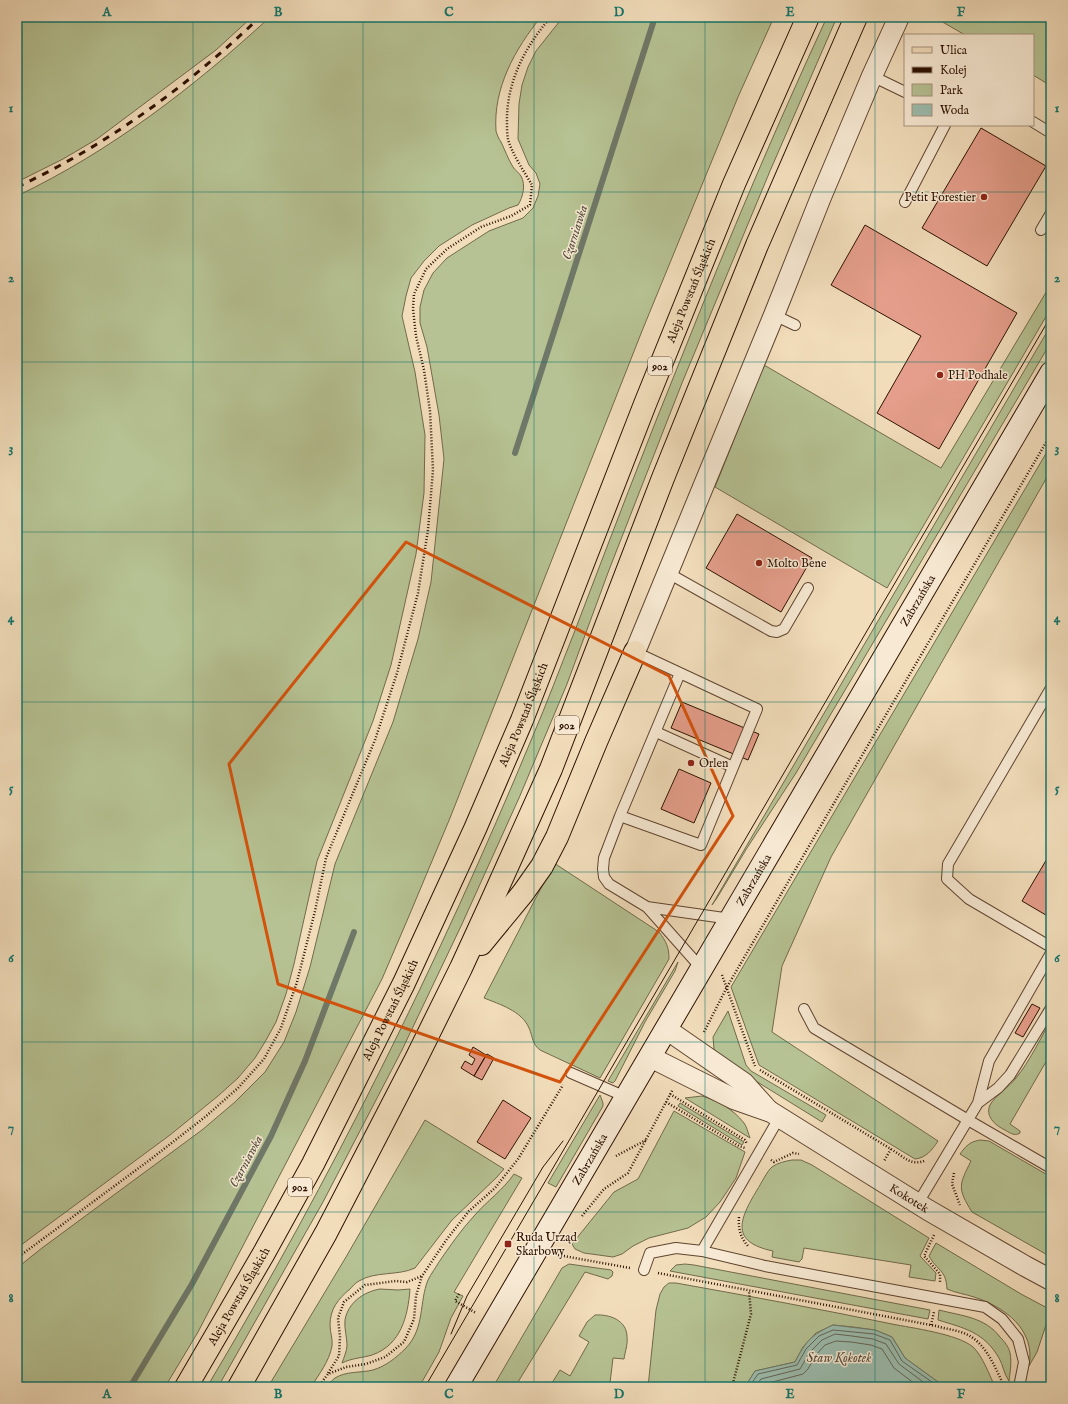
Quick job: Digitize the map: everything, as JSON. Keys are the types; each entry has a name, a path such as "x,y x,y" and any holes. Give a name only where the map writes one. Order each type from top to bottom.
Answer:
{"main road":[{"name":"Aleja Powstań Śląskich","path":"186,1387 264,1253 313,1164 404,983 475,829 522,720 645,404 734,184 808,17"},
{"name":"902","path":"239,1387 326,1233 406,1079 461,968 551,769 663,478 754,252 856,17"},
{"name":"Zabrzańska","path":"456,1387 1051,373"},
{"path":"461,968 523,893 542,866 557,837 635,652"}],"street":[{"path":"635,652 821,197 872,76 899,17"},
{"name":"Kokotek","path":"666,1029 744,1083 775,1115"},
{"name":"Kokotek","path":"650,1056 734,1099 775,1115 989,1246 1051,1280"}],"lane":[{"path":"872,76 904,92"},
{"path":"1034,123 1051,133"},
{"path":"905,202 944,126"},
{"path":"1041,230 1051,213"},
{"path":"774,315 795,325"},
{"path":"668,573 771,631 777,632 784,629 808,588"},
{"path":"620,816 701,846 757,710 635,652"},
{"path":"680,673 620,816 604,858 603,869 604,877 609,884 647,907 702,969"},
{"path":"1051,688 948,864 947,880 969,899 1051,948"},
{"path":"656,732 733,767"},
{"path":"647,907 731,919"},
{"path":"918,1203 978,1104 989,1061 1051,954"},
{"path":"978,1104 998,1088 1010,1075 1051,1008"},
{"path":"804,1009 814,1028 1051,1168"},
{"path":"571,1073 626,1097"},
{"path":"702,1251 775,1115"},
{"path":"644,1270 650,1253 676,1248 702,1251 764,1266 985,1307 1002,1318 1018,1339 1024,1362 1019,1387"}],"path":[{"path":"17,1258 205,1117 238,1088 264,1059 281,1028 297,982 315,911 326,858 375,740 397,673 418,593 428,530 434,470 430,410 424,370 416,336 413,309 414,294 426,269 447,249 481,227 512,216 530,205 532,185 520,166 508,139 507,109 513,81 524,53 551,17"},
{"path":"961,1207 952,1184 958,1166 935,1152 926,1160 919,1163 914,1163 756,1068 727,987 840,791 1051,434"},
{"path":"580,1218 604,1190 628,1172 647,1140 682,1072"},
{"path":"328,1374 346,1367 366,1364 385,1358 404,1342 414,1319 416,1296 422,1276 447,1239 469,1211 495,1188 518,1159 571,1073"},
{"path":"666,1102 739,1146 745,1148 747,1145 745,1140 670,1094"},
{"path":"875,1177 891,1149"},
{"path":"768,1165 774,1162"},
{"path":"741,1211 739,1216 739,1230 745,1243 750,1247"},
{"path":"924,1252 935,1233"},
{"path":"555,1255 644,1270 936,1326 966,1335 979,1343 1004,1387"},
{"path":"318,1387 328,1374 338,1356 340,1337 338,1318 344,1302 365,1285 396,1281 406,1282 422,1276"},
{"path":"732,1387 750,1314 749,1291"},
{"path":"459,1294 455,1301 477,1314"}],"highlighted area":[{"path":"406,542 669,676 733,816 560,1082 278,984 229,764"}],"green space":[{"path":"17,17 170,17 193,21 214,17 252,17 216,50 97,139 63,159 17,182"},
{"path":"270,17 541,17 531,29 508,70 502,84 496,115 497,134 511,164 523,180 523,191 518,205 472,225 439,246 424,261 411,278 402,316 415,372 425,435 424,493 416,554 391,665 373,721 317,861 294,964 286,994 276,1022 255,1058 238,1078 218,1096 170,1135 17,1248 17,196 86,159 150,116 212,68"},
{"path":"563,17 774,17 738,97 642,331 450,818 382,979 198,1332 165,1387 17,1387 17,1268 202,1130 235,1102 265,1072 284,1042 296,1012 310,967 335,864 393,722 418,639 431,582 444,459 439,415 427,347 420,323 420,307 424,290 433,273 447,258 489,231 523,218 533,208 538,196 540,184 536,173 529,165 518,139 519,104 522,85 528,67 536,51"},
{"path":"827,17 837,17 770,171 682,383 609,570 567,684 519,798 462,924 402,1050 323,1202 218,1387 207,1387 253,1309 340,1149 421,987 459,905 543,712 628,492 718,267 771,141"},
{"path":"934,17 1051,17 1051,86 1034,76 1034,34 963,34"},
{"path":"1051,284 1051,308 887,588 715,487 764,365 941,468"},
{"path":"1051,325 1051,342 796,773 712,905"},
{"path":"1051,445 1051,470 831,857 782,966 772,1032 938,1141 926,1155 915,1159 759,1065 731,987"},
{"path":"554,863 659,932 668,948 669,959 600,1078 540,1050 535,1045 526,1022 521,1017 510,1009 484,998"},
{"path":"678,962 675,971 645,1022 615,1081 613,1083 608,1081"},
{"path":"728,1011 746,1065 751,1071 826,1115 822,1122 730,1065 714,1049 713,1037"},
{"path":"1051,1020 1051,1053 1010,1124 1020,1131 1020,1133 1012,1134 994,1123 989,1113 990,1105 1021,1071"},
{"path":"600,1095 603,1106 556,1187 548,1183"},
{"path":"702,1096 714,1100 740,1118 747,1128 750,1138 685,1098"},
{"path":"680,1103 744,1142 742,1145 678,1106"},
{"path":"674,1111 745,1152 736,1178 720,1202 706,1217 688,1228 649,1238 633,1246 622,1254 613,1257 584,1253 575,1249 572,1244 614,1192 638,1179"},
{"path":"425,1120 504,1169 452,1220 415,1268 365,1278 356,1283 342,1297 333,1309 330,1319 332,1344 331,1352 311,1387 268,1387 346,1257"},
{"path":"980,1140 989,1141 1051,1177 1051,1257 972,1212 967,1204 961,1186 971,1161 960,1154 968,1145"},
{"path":"792,1160 801,1160 812,1165 929,1238 920,1256 936,1273 935,1281 909,1277 911,1265 804,1248 802,1259 799,1262 772,1257 773,1251 759,1247 750,1242 744,1236 742,1228 746,1211 751,1201 770,1169 779,1163"},
{"path":"514,1174 522,1178 454,1292 463,1296 451,1318 439,1352 419,1387 326,1387 339,1376 349,1373 373,1370 387,1364 406,1348 416,1332 425,1288 432,1273 447,1250 465,1227"},
{"path":"936,1243 1021,1294 1051,1310 1037,1352 1029,1366 1030,1353 1028,1341 1016,1322 997,1307 986,1301 947,1289 943,1274 929,1256"},
{"path":"569,1264 611,1270 613,1272 612,1276 608,1279 585,1272 515,1387 493,1387 562,1268"},
{"path":"685,1264 930,1310 928,1319 670,1271 676,1265"},
{"path":"669,1283 676,1283 811,1308 957,1338 973,1347 980,1355 995,1387 945,1387 905,1358 892,1337 875,1330 833,1325 816,1333 803,1347 795,1362 755,1371 745,1387 648,1387 656,1310 660,1294 664,1287"},
{"path":"410,1289 405,1319 401,1328 390,1344 382,1350 372,1355 342,1363 347,1347 345,1320 349,1308 357,1299 374,1290"},
{"path":"939,1310 972,1318 994,1330 1005,1342 1011,1356 1009,1381 999,1358 987,1342 973,1332 938,1320"},
{"path":"595,1315 616,1319 621,1322 626,1331 627,1342 624,1359 613,1358 610,1383 620,1385 619,1387 552,1387 552,1383 560,1370 570,1376 589,1342 579,1336 587,1322"}],"water":[{"name":"Staw Kokotek","path":"833,1325 875,1330 892,1337 905,1358 945,1387 745,1387 755,1371 795,1362 802,1349 810,1339 819,1332"}],"building":[{"name":"Petit Forestier","path":"981,128 1046,166 987,266 922,228"},
{"name":"PH Podhale","path":"865,225 1017,313 939,449 877,413 921,336 831,285"},
{"name":"Molto Bene","path":"737,514 812,558 781,612 706,568"},
{"path":"682,702 759,734 748,760 671,728"},
{"path":"679,769 711,783 694,823 661,809"},
{"path":"1051,852 1051,918 1022,901"},
{"path":"1032,1004 1040,1008 1023,1037 1015,1033"},
{"path":"473,1047 486,1055 474,1076 461,1068 465,1061 472,1065 475,1059 469,1055"},
{"path":"487,1054 494,1058 482,1080 474,1076"},
{"path":"503,1100 531,1118 505,1159 477,1142"}],"waterway":[{"name":"Czarniawka","path":"515,453 655,17"},
{"name":"Czarniawka","path":"130,1387 192,1284 271,1136 305,1061 354,932"}],"tram line":[{"path":"425,1387 1051,316"},
{"path":"451,1334 467,1296 543,1167 563,1141"}],"railway":[{"path":"17,187 83,153 145,112 205,66 260,17"}],"place":[{"name":"Petit Forestier","path":"984,197"},
{"name":"PH Podhale","path":"940,375"},
{"name":"Molto Bene","path":"759,563"},
{"name":"Orlen","path":"691,763"},
{"name":"Ruda Urząd Skarbowy","path":"508,1244"}]}
